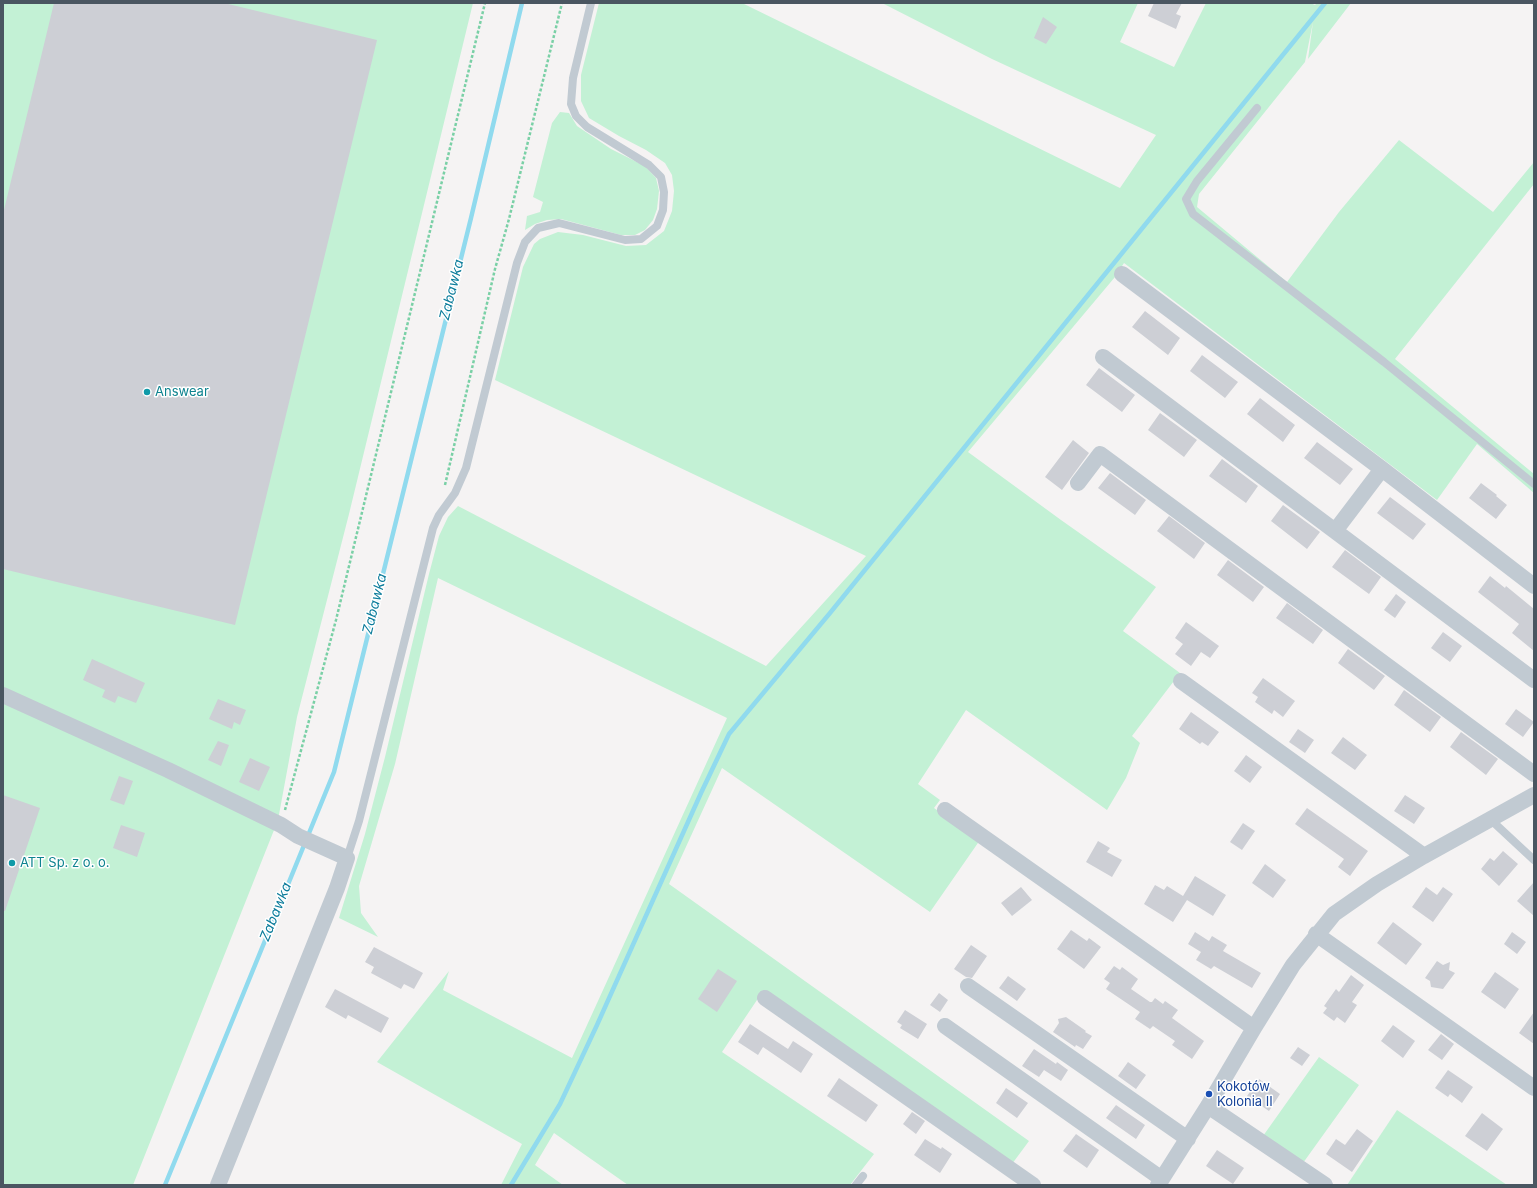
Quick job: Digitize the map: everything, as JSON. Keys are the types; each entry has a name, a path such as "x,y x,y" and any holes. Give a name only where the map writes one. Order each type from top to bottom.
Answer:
{"street":[{"path":"1122,274 1382,469 1534,586"},
{"path":"1103,357 1534,680"},
{"path":"1078,483 1100,454 1534,774"},
{"path":"1335,531 1382,469"},
{"path":"1181,681 1424,856"},
{"path":"3,695 168,770 281,825 298,836 347,858 337,888 218,1185"},
{"path":"945,1026 1160,1182 1188,1139 1293,965 1316,934 1334,914 1377,884 1424,856 1534,795"},
{"path":"945,810 1254,1028"},
{"path":"1316,934 1534,1088"},
{"path":"968,986 1188,1139"},
{"path":"765,998 1033,1185"},
{"path":"1208,1106 1325,1185"}],"lane":[{"path":"347,858 359,821 433,528 439,515 455,493 466,468 517,263 525,242 538,228 559,223 625,240 641,239 657,226 663,210 664,192 661,177 649,164 587,127 576,116 571,104 573,78 591,3"},
{"path":"1257,108 1197,181 1186,199 1193,214 1384,362 1534,484"},
{"path":"1491,820 1534,860"},
{"path":"856,1185 863,1176"}],"path":[{"path":"281,825 336,620 485,3"},
{"path":"445,486 495,269 562,3"}],"green space":[{"path":"3,3 473,3 349,514 297,717 278,820 133,1185 3,1185"},
{"path":"599,3 742,3 1120,188 1156,135 992,59 882,3 1138,3 1120,42 1174,67 1206,3 1310,3 1315,5 1317,3 1351,3 1308,59 1313,22 1305,62 1199,194 1197,207 1287,282 1339,212 1399,140 1493,212 1534,162 1534,184 1395,359 1534,474 1534,493 1477,444 1437,500 1124,263 1115,277 968,452 1156,587 1123,631 1180,673 1132,736 1140,743 1126,778 1107,810 966,710 918,784 940,800 934,808 980,840 930,912 722,768 669,884 1029,1141 1012,1164 759,997 722,1052 874,1154 850,1185 628,1185 554,1133 535,1165 563,1185 501,1185 522,1144 377,1062 449,971 443,990 572,1058 727,718 438,578 395,764 359,886 361,913 378,937 339,918 365,834 439,536 448,517 458,506 766,666 866,556 495,380 523,267 534,244 540,239 558,232 583,235 626,246 646,245 664,231 672,211 674,191 672,175 665,163 646,150 589,118 581,101 581,75"},
{"path":"560,112 569,113 577,126 611,149 645,166 656,178 659,191 657,209 653,220 645,230 635,235 621,235 561,219 547,220 535,224 525,230 527,216 540,212 543,202 533,197 552,123"},
{"path":"1319,1057 1359,1085 1303,1163 1263,1136"},
{"path":"1397,1110 1507,1185 1347,1185"}],"building":[{"name":"Answear","path":"54,3 224,3 377,40 235,625 3,569 3,214"},
{"path":"1154,3 1182,3 1176,14 1181,16 1176,29 1148,16"},
{"path":"1043,17 1057,27 1046,44 1034,38"},
{"path":"1145,311 1180,338 1168,355 1132,327"},
{"path":"1202,355 1238,382 1225,398 1190,371"},
{"path":"1099,368 1135,395 1122,412 1086,385"},
{"path":"1260,398 1295,425 1283,442 1247,414"},
{"path":"1160,413 1197,440 1184,457 1148,430"},
{"path":"1073,440 1089,453 1062,490 1045,477"},
{"path":"1317,442 1353,469 1340,485 1304,458"},
{"path":"1222,459 1258,486 1246,503 1209,476"},
{"path":"1110,473 1146,500 1135,515 1098,488"},
{"path":"1481,483 1507,505 1496,519 1469,498"},
{"path":"1390,497 1426,524 1413,540 1377,513"},
{"path":"1283,505 1320,532 1307,549 1271,521"},
{"path":"1169,516 1205,543 1194,559 1157,531"},
{"path":"1345,550 1381,577 1369,594 1332,567"},
{"path":"1228,560 1264,587 1253,602 1217,575"},
{"path":"1490,576 1505,588 1506,586 1534,609 1534,651 1512,633 1519,624 1478,592"},
{"path":"1396,594 1406,602 1395,618 1384,610"},
{"path":"1287,603 1323,630 1313,644 1276,618"},
{"path":"1186,622 1219,646 1210,658 1201,652 1191,666 1175,654 1183,644 1175,638"},
{"path":"1443,632 1462,646 1450,662 1431,648"},
{"path":"1348,649 1385,676 1374,690 1338,663"},
{"path":"92,659 145,683 136,703 118,696 115,703 102,697 105,690 83,680"},
{"path":"1263,678 1295,701 1283,717 1274,710 1272,714 1255,702 1258,697 1252,693"},
{"path":"1404,690 1441,717 1430,732 1394,705"},
{"path":"218,699 246,710 240,725 234,722 232,729 209,719"},
{"path":"1516,709 1534,722 1523,737 1505,724"},
{"path":"1191,712 1219,732 1208,746 1202,742 1200,744 1179,729"},
{"path":"1298,729 1314,740 1305,753 1289,742"},
{"path":"1461,732 1498,759 1486,775 1450,747"},
{"path":"1343,737 1367,755 1355,770 1331,753"},
{"path":"218,741 229,745 221,766 208,760"},
{"path":"1246,755 1262,767 1250,783 1234,771"},
{"path":"250,758 270,767 259,791 239,782"},
{"path":"119,776 133,781 124,805 110,800"},
{"name":"ATT Sp. z o. o.","path":"3,795 40,808 5,911 3,911"},
{"path":"1405,795 1425,808 1414,824 1394,811"},
{"path":"1307,808 1368,851 1350,876 1338,867 1344,859 1295,824"},
{"path":"1243,823 1255,831 1242,850 1230,842"},
{"path":"121,825 145,833 137,857 113,848"},
{"path":"1098,841 1110,848 1107,852 1122,860 1112,877 1086,862"},
{"path":"1503,851 1518,864 1499,886 1481,869 1490,858 1494,861"},
{"path":"1265,864 1286,880 1273,898 1252,883"},
{"path":"1195,876 1226,895 1213,916 1187,900 1173,922 1144,904 1155,885 1164,890 1167,886 1183,896"},
{"path":"1534,882 1534,916 1517,901"},
{"path":"1021,887 1032,900 1012,916 1001,903"},
{"path":"1426,887 1437,895 1443,887 1453,894 1433,922 1412,907"},
{"path":"1393,922 1422,944 1406,965 1377,943"},
{"path":"1071,930 1087,941 1089,938 1101,947 1084,969 1057,949"},
{"path":"1195,932 1209,941 1212,936 1227,945 1223,951 1261,973 1252,988 1214,966 1211,969 1196,960 1201,952 1188,944"},
{"path":"1512,932 1526,942 1517,954 1504,944"},
{"path":"971,945 987,956 972,978 966,977 954,969"},
{"path":"374,947 423,973 414,989 404,984 401,989 371,973 374,967 365,962"},
{"path":"1437,961 1443,965 1450,962 1449,970 1455,973 1443,989 1431,987 1430,981 1425,978"},
{"path":"1114,966 1120,970 1122,967 1138,979 1131,989 1150,1002 1152,1002 1155,998 1163,1004 1165,1001 1178,1010 1172,1018 1204,1041 1192,1059 1172,1045 1175,1041 1153,1026 1150,1029 1135,1019 1140,1012 1106,989 1110,983 1104,979"},
{"path":"718,969 737,981 717,1012 698,999"},
{"path":"1495,972 1519,989 1505,1009 1481,992"},
{"path":"1351,975 1364,985 1352,1002 1357,1005 1345,1023 1337,1017 1334,1021 1323,1013 1327,1008 1324,1006 1336,989 1339,992"},
{"path":"1008,976 1026,989 1017,1001 999,988"},
{"path":"335,989 389,1018 381,1033 348,1015 346,1019 325,1007"},
{"path":"939,993 948,1000 940,1012 930,1005"},
{"path":"905,1010 927,1024 918,1039 900,1028 902,1025 897,1022"},
{"path":"1534,1012 1534,1044 1519,1033"},
{"path":"1066,1017 1092,1036 1083,1049 1076,1045 1075,1047 1053,1032 1059,1023 1058,1019"},
{"path":"750,1024 788,1049 793,1041 813,1054 801,1073 763,1047 758,1055 738,1042"},
{"path":"1393,1025 1415,1041 1403,1058 1381,1041"},
{"path":"1441,1034 1454,1044 1442,1060 1428,1050"},
{"path":"1298,1047 1310,1055 1302,1066 1290,1058"},
{"path":"1034,1049 1056,1064 1057,1062 1068,1070 1061,1081 1044,1070 1039,1077 1022,1066"},
{"path":"1128,1062 1146,1075 1136,1089 1118,1076"},
{"path":"1448,1070 1473,1087 1462,1103 1450,1094 1448,1097 1435,1088"},
{"path":"839,1078 878,1105 866,1122 827,1096"},
{"path":"1259,1079 1280,1094 1269,1111 1247,1096"},
{"path":"1006,1088 1028,1103 1017,1118 996,1103"},
{"path":"1116,1105 1145,1125 1136,1139 1106,1118"},
{"path":"912,1112 925,1121 916,1134 903,1124"},
{"path":"1482,1113 1503,1129 1487,1151 1465,1136"},
{"path":"1357,1129 1373,1141 1352,1172 1326,1154 1336,1139 1345,1145"},
{"path":"1076,1134 1099,1150 1087,1168 1063,1151"},
{"path":"925,1139 941,1149 942,1147 952,1154 940,1173 914,1155"},
{"path":"1217,1150 1244,1168 1233,1184 1206,1166"}],"waterway":[{"name":"Zabawka","path":"165,1185 334,772 471,218 522,3"},
{"path":"511,1185 560,1104 729,734 830,613 1325,3"}],"place":[{"name":"Answear","path":"147,392"},
{"name":"ATT Sp. z o. o.","path":"12,863"},
{"name":"Kokotów Kolonia II","path":"1209,1094"}]}
